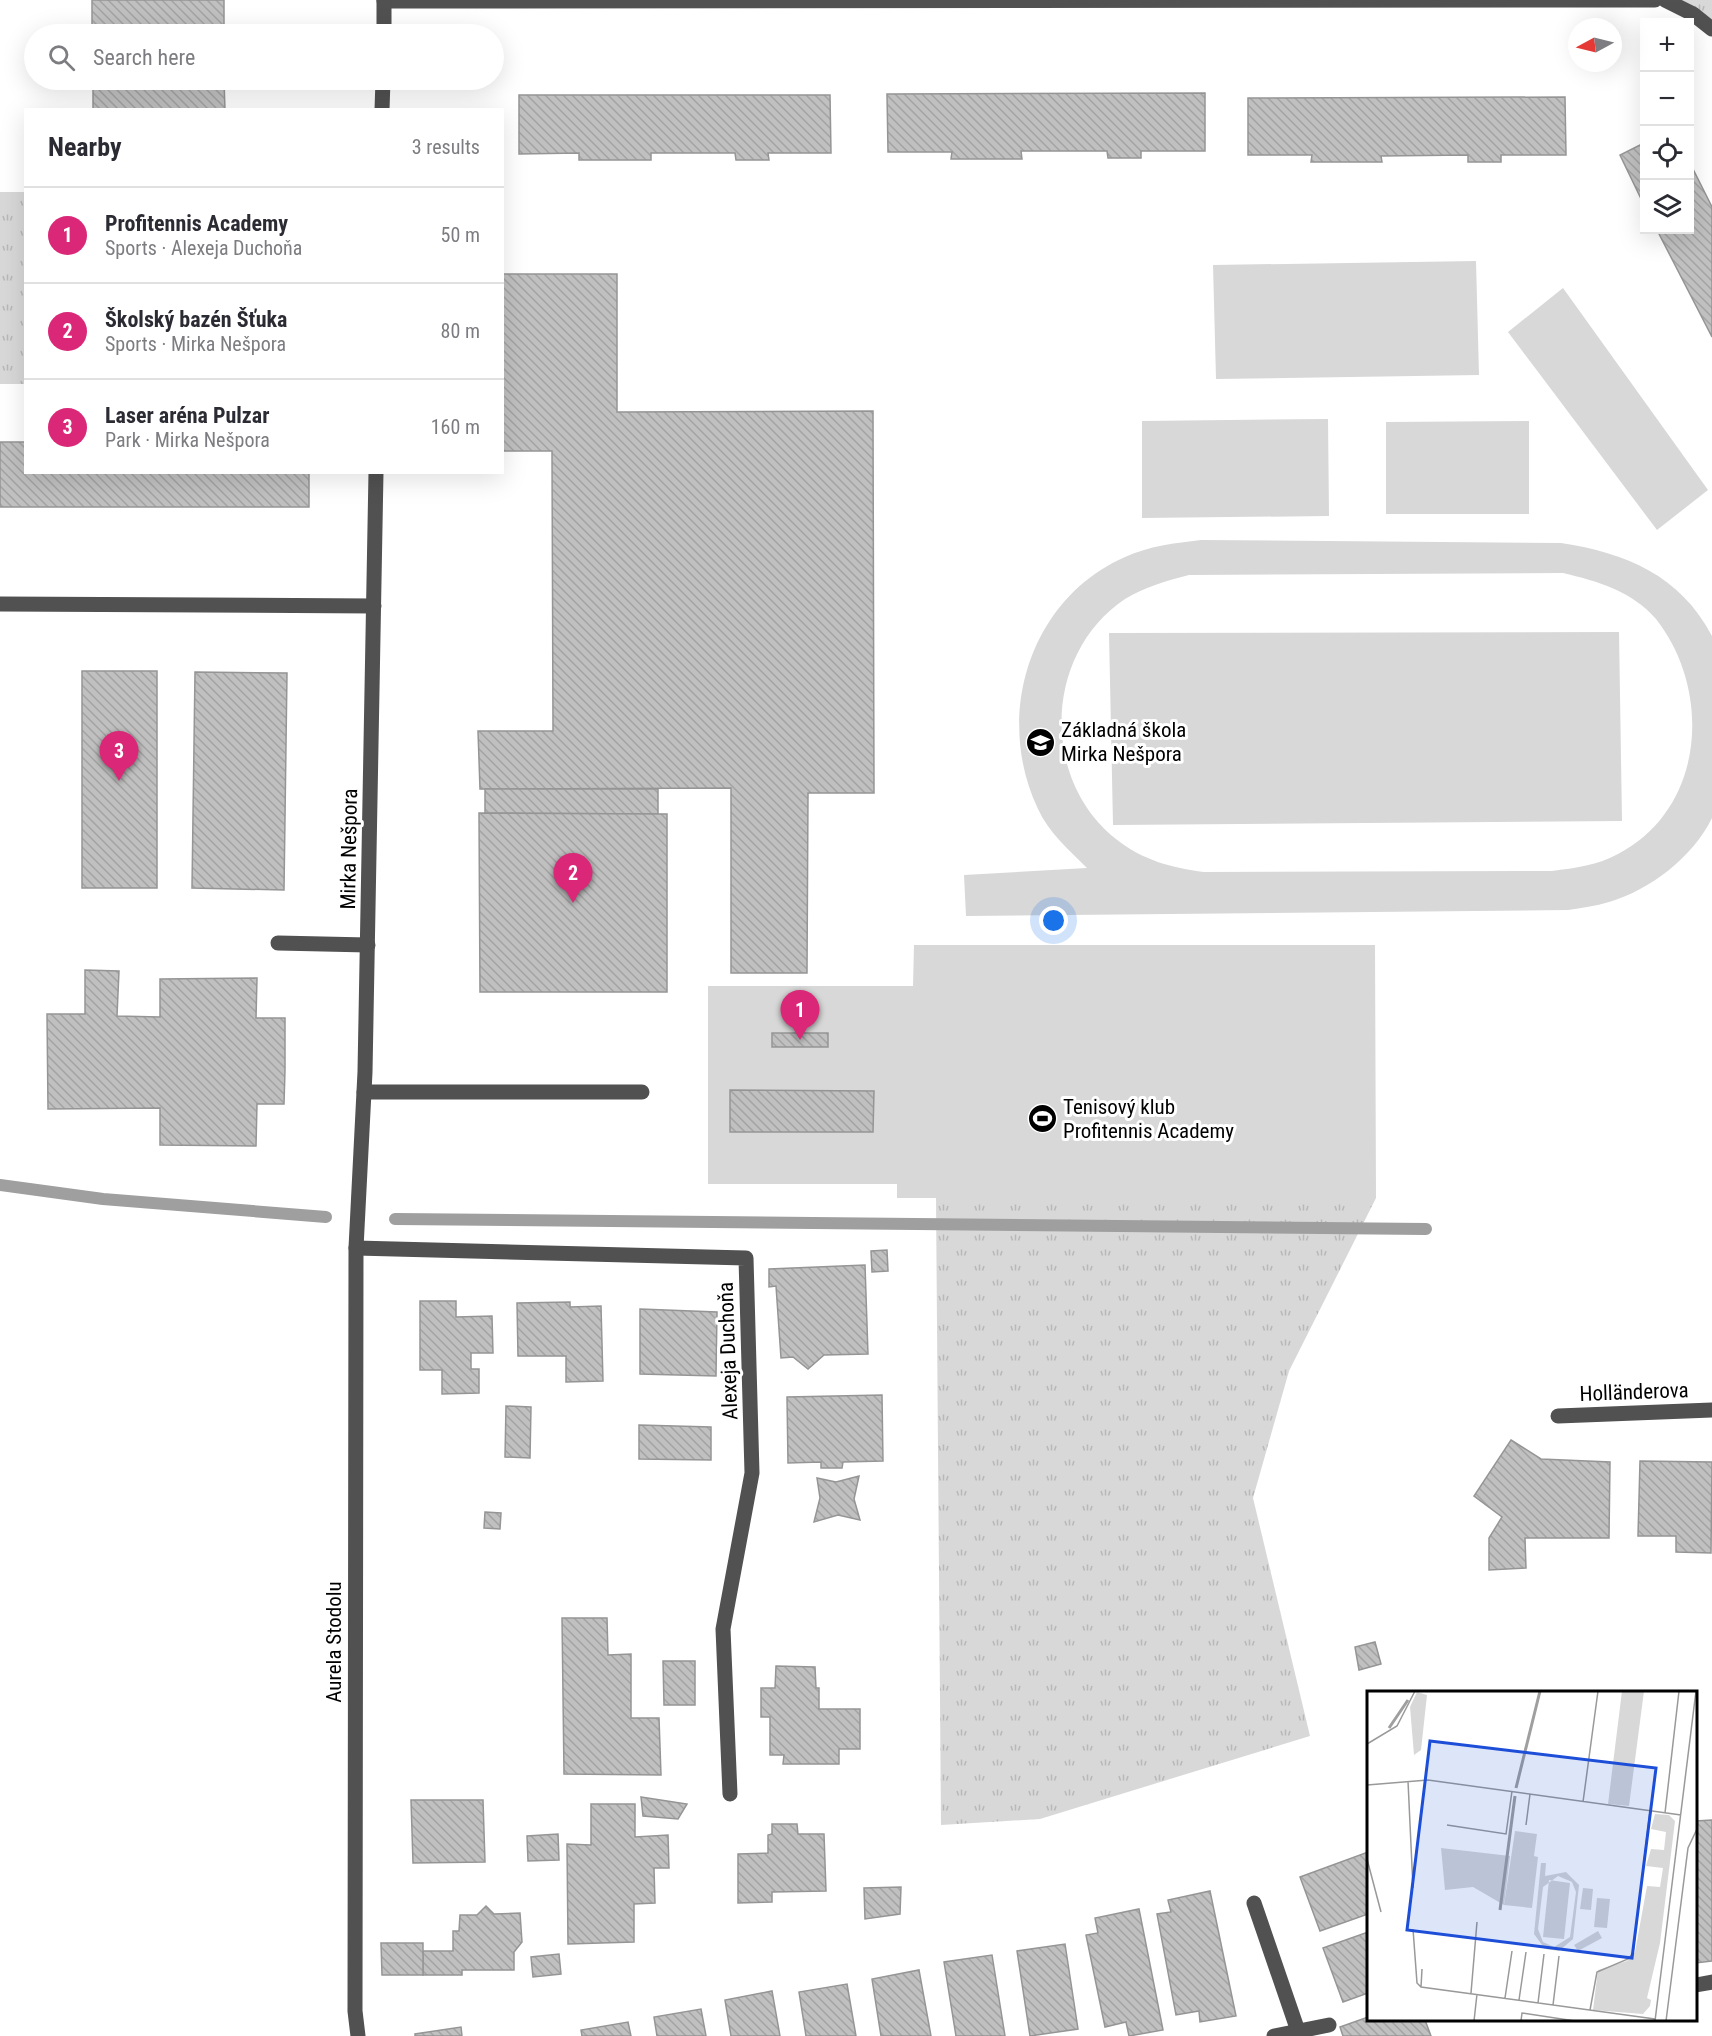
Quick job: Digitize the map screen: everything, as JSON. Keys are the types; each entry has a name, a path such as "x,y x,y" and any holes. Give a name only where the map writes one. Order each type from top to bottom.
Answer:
{"street":[{"path":"384,24 384,0 1655,0"},
{"path":"1665,0 1693,14 1712,29"},
{"path":"382,108 383,90"},
{"name":"Mirka Nešpora","path":"356,1248 364,1092 368,945 376,474"},
{"path":"0,604 374,606"},
{"path":"278,943 368,945"},
{"path":"364,1092 642,1092"},
{"name":"Alexeja Duchoňa","path":"356,1248 746,1258 752,1473 723,1629 730,1794"},
{"name":"Aurela Stodolu","path":"356,1248 354,1763 355,2011 358,2036"},
{"name":"Holländerova","path":"1558,1416 1712,1410"},
{"path":"1254,1903 1298,2031"},
{"path":"1697,1985 1712,1982"},
{"path":"1274,2036 1329,2025"}],"green space":[{"path":"1669,0 1712,0 1712,29"},
{"path":"0,192 24,192 24,384 0,384"},
{"path":"1476,261 1479,375 1216,379 1213,265"},
{"path":"1563,288 1708,490 1657,530 1508,332"},
{"path":"1328,419 1329,516 1142,518 1142,421"},
{"path":"1529,421 1529,514 1386,514 1386,422"},
{"path":"1201,540 1561,543 1608,553 1649,570 1684,597 1712,636 1712,818 1694,846 1682,859 1655,880 1624,897 1594,906 1568,910 966,916 964,875 1087,868 1048,826 1038,809 1025,773 1020,737 1021,700 1029,664 1044,631 1065,601 1092,576 1125,557 1143,550","holes":["1563,573 1613,588 1647,609 1674,648 1686,679 1692,712 1691,746 1683,778 1669,808 1647,834 1610,858 1586,866 1552,871 1204,872 1158,862 1126,846 1091,814 1074,784 1064,751 1062,717 1067,683 1079,651 1098,622 1125,599 1148,588 1189,575"]},
{"path":"1619,632 1622,821 1113,825 1109,633"},
{"name":"Tenisový klub Profitennis Academy","path":"914,945 1375,945 1376,1198 897,1198 897,1184 708,1184 708,986 913,986"},
{"path":"936,1198 1376,1198 1289,1371 1253,1498 1310,1736 1040,1819 941,1825"}],"building":[{"path":"92,0 224,0 224,24 92,24"},
{"path":"93,90 224,90 225,108 93,108"},
{"path":"1205,93 1205,151 1141,151 1141,158 1108,158 1107,151 1021,151 1022,159 951,159 952,152 888,152 887,94"},
{"path":"519,95 830,95 831,153 768,153 769,160 736,160 735,153 651,153 651,160 579,160 579,153 519,154"},
{"path":"1565,97 1566,155 1501,155 1501,162 1468,162 1468,155 1381,156 1382,162 1311,162 1312,155 1248,155 1248,98"},
{"path":"1640,145 1640,197 1620,155"},
{"path":"1694,171 1712,207 1712,337 1659,234 1694,234"},
{"path":"504,274 617,274 617,412 873,411 874,793 808,793 807,973 731,973 731,788 480,789 478,731 553,731 552,451 504,451"},
{"path":"0,442 24,442 24,474 309,474 309,507 0,507"},
{"path":"82,671 157,671 157,888 82,888"},
{"path":"195,672 287,673 284,890 192,888"},
{"path":"485,789 658,789 658,814 485,813"},
{"path":"479,813 667,814 667,992 480,992"},
{"path":"85,970 119,971 117,1016 160,1017 160,979 257,978 256,1018 285,1018 285,1070 284,1104 257,1104 256,1146 160,1145 160,1108 48,1109 47,1014 85,1014"},
{"path":"772,1033 828,1033 828,1047 772,1047"},
{"path":"730,1090 874,1091 873,1132 730,1132"},
{"path":"887,1250 888,1271 872,1272 871,1251"},
{"path":"865,1265 868,1354 824,1355 808,1369 793,1357 781,1358 776,1286 769,1287 769,1269"},
{"path":"420,1301 456,1301 456,1317 492,1316 493,1353 471,1353 471,1369 479,1369 479,1393 442,1394 442,1370 420,1370"},
{"path":"570,1302 570,1307 601,1306 603,1381 566,1382 566,1356 518,1356 517,1303"},
{"path":"640,1309 717,1312 716,1376 640,1374"},
{"path":"882,1395 883,1461 843,1462 842,1468 821,1468 821,1462 788,1463 787,1397"},
{"path":"506,1406 531,1407 530,1458 505,1457"},
{"path":"639,1425 711,1427 711,1460 639,1459"},
{"path":"1511,1440 1541,1459 1610,1462 1609,1538 1525,1538 1526,1568 1489,1570 1489,1538 1502,1517 1474,1496"},
{"path":"1640,1461 1712,1462 1711,1553 1676,1552 1676,1536 1638,1536"},
{"path":"859,1476 854,1499 860,1520 838,1515 814,1522 820,1498 817,1478 836,1482"},
{"path":"485,1512 501,1513 500,1529 484,1528"},
{"path":"562,1618 607,1618 608,1655 631,1654 631,1718 659,1718 661,1775 564,1774"},
{"path":"1375,1642 1381,1664 1359,1670 1355,1647"},
{"path":"663,1661 695,1661 695,1705 664,1705"},
{"path":"776,1666 815,1667 816,1688 819,1688 819,1709 860,1709 860,1749 839,1749 839,1764 783,1764 784,1755 770,1755 770,1717 761,1717 761,1688 775,1688"},
{"path":"641,1797 687,1804 678,1819 643,1816"},
{"path":"411,1800 483,1800 485,1862 413,1863"},
{"path":"591,1804 635,1804 635,1837 668,1835 669,1868 654,1868 655,1903 634,1904 634,1942 568,1944 567,1844 591,1845"},
{"path":"1712,1820 1712,1961 1697,1963 1697,1821"},
{"path":"772,1824 797,1824 798,1834 824,1834 826,1891 772,1892 772,1902 738,1903 738,1854 768,1853 768,1835 772,1834"},
{"path":"558,1834 559,1860 528,1861 527,1836"},
{"path":"1367,1852 1367,1914 1320,1931 1300,1877"},
{"path":"901,1887 900,1914 865,1919 864,1888"},
{"path":"1210,1891 1236,2016 1200,2022 1199,2011 1176,2015 1157,1914 1171,1912 1168,1900"},
{"path":"486,1906 494,1914 520,1913 522,1942 514,1952 514,1970 462,1970 462,1975 423,1975 423,1951 453,1951 453,1931 459,1931 460,1915 477,1915"},
{"path":"1139,1909 1163,2030 1129,2036 1126,2022 1105,2027 1086,1935 1098,1933 1095,1918"},
{"path":"1367,1932 1367,1993 1343,2002 1323,1948"},
{"path":"381,1943 423,1943 423,1975 382,1975"},
{"path":"1065,1944 1078,2029 1030,2036 1017,1951"},
{"path":"559,1954 561,1974 533,1977 531,1957"},
{"path":"992,1955 1005,2036 956,2036 944,1962"},
{"path":"919,1970 931,2036 881,2036 872,1979"},
{"path":"847,1984 856,2036 806,2036 799,1992"},
{"path":"772,1991 780,2036 731,2036 725,2000"},
{"path":"701,2009 706,2036 657,2036 654,2017"},
{"path":"1367,2017 1367,2021 1425,2021 1431,2036 1343,2036 1340,2027"},
{"path":"628,2022 631,2036 582,2036 581,2030"},
{"path":"461,2027 462,2036 415,2036 415,2034"}],"waterway":[{"path":"0,1185 103,1199 326,1217"},
{"path":"395,1219 1426,1229"}],"place":[{"name":"Základná škola Mirka Nešpora","path":"1040,742"},
{"name":"Laser aréna Pulzar","path":"119,781"},
{"name":"Školský bazén Šťuka","path":"573,903"},
{"name":"Profitennis Academy","path":"800,1040"},
{"name":"Tenisový klub Profitennis Academy","path":"1042,1119"}]}
